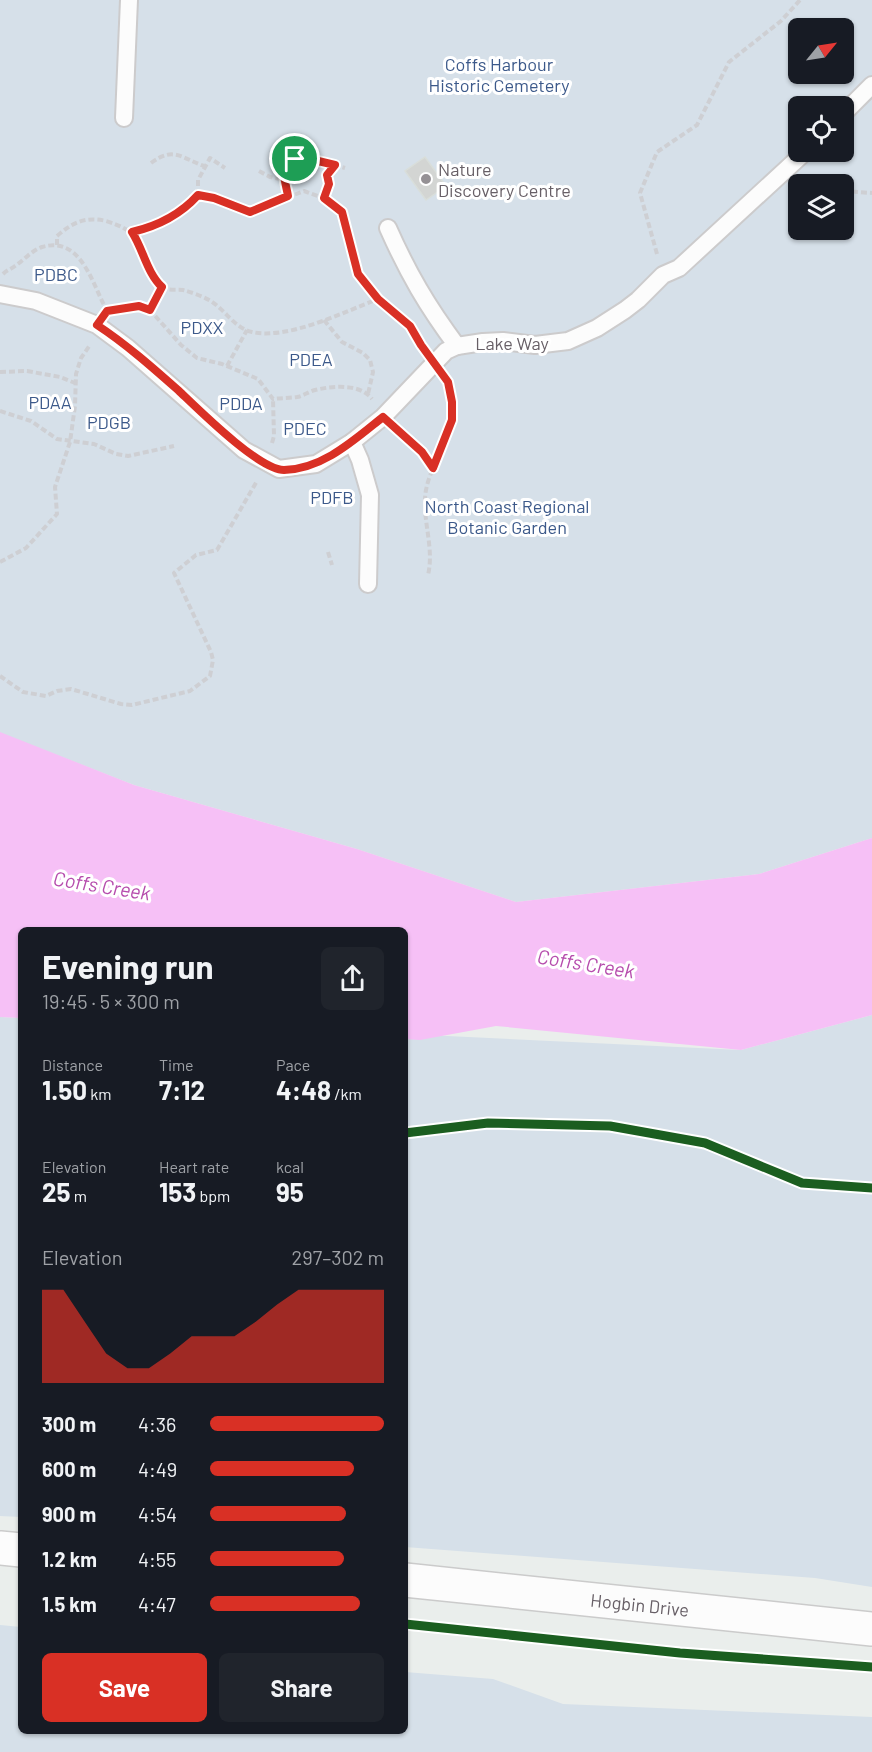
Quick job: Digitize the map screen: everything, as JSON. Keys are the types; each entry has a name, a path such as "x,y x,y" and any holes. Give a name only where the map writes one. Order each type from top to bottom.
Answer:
{"main road":[{"path":"0,1548 18,1550"},
{"name":"Hogbin Drive","path":"408,1580 872,1629"}],"lane":[{"path":"124,118 129,0"},
{"path":"854,103 872,85"},
{"name":"Lake Way","path":"0,294 36,301 104,330 128,348 244,450 285,470 316,464 352,442 383,417 446,351 457,346 483,342 503,341 535,345 568,341 597,328 626,310 663,275 679,268 794,162"},
{"path":"388,228 408,274 433,314 457,346"},
{"path":"352,442 370,495 368,584"}],"path":[{"path":"663,275 640,193 657,152 697,125 729,62 781,21 800,0"},
{"path":"151,163 172,153 182,155 204,166"},
{"path":"132,232 168,219 187,207 198,195 198,180 210,158 225,168"},
{"path":"288,196 283,172 289,160 314,160 345,168"},
{"path":"324,198 329,184 327,175 335,165"},
{"path":"259,171 270,177 285,180"},
{"path":"198,195 214,198 250,212 304,191 324,198 342,212 358,274 378,299 410,326 448,382 453,411 452,420 428,482 425,498 430,561 428,575"},
{"path":"854,192 872,193"},
{"path":"57,245 57,236 73,223 82,220 103,220 132,232 143,250 153,279 162,287 185,291 209,300 225,311 238,326 252,332 285,333 378,299"},
{"path":"0,277 42,248 57,245 68,248 75,253 92,279 107,311 139,306 150,310 181,345 197,358 227,366 258,379 273,399 274,436 265,462"},
{"path":"150,310 162,287"},
{"path":"324,320 342,342 363,353 370,360 373,372 368,394"},
{"path":"0,562 26,548 57,514 55,488 70,442 75,406 75,383 81,358 104,330"},
{"path":"227,366 247,330"},
{"path":"0,372 27,371 60,377 75,383"},
{"path":"273,399 298,397 314,390 341,387 360,390 368,394 383,417 422,452 433,468"},
{"path":"0,411 31,421 57,440 94,444 116,454 128,456 174,446"},
{"path":"0,676 23,692 46,696 57,691 71,689 121,704 132,705 190,691 210,676 213,660 174,573 196,555 217,550 255,483"},
{"path":"328,552 332,565"}],"green space":[{"name":"North Coast Regional Botanic Garden","path":"0,0 872,0 872,838 759,874 516,902 357,849 134,785 0,733"},
{"path":"872,1015 872,1587 815,1578 408,1547 408,1034 741,1050"},
{"path":"0,1017 18,1018 18,1517 0,1516"},
{"path":"0,1625 18,1627 18,1734 408,1734 408,1672 493,1679 563,1704 872,1717 872,1752 0,1752"}],"water":[{"name":"Coffs Creek","path":"0,732 134,785 357,849 516,902 759,874 872,838 872,1015 741,1050 496,1026 420,1040 408,1039 408,927 18,927 18,1018 0,1017"}],"building":[{"name":"Nature Discovery Centre","path":"425,157 446,186 426,200 405,171"}],"cycle path":[{"path":"408,1133 488,1123 610,1126 705,1143 802,1183 872,1188"},
{"path":"408,1624 680,1653 872,1667"}],"place":[{"name":"Nature Discovery Centre","path":"426,179"}],"route":[{"path":"295,159 321,161 335,165 327,175 329,184 324,198 342,212 358,274 378,299 410,326 448,382 453,411 452,420 433,468 422,452 383,417 352,442 316,464 285,470 271,466 244,450 128,348 97,325 107,311 139,306 150,310 162,287 153,279 143,250 132,232 168,219 187,207 198,195 214,198 250,212 271,204 288,196 283,172 285,164 295,159"}],"park label":[{"name":"Coffs Harbour Historic Cemetery","path":"499,74"},
{"name":"PDBC","path":"56,274"},
{"name":"PDXX","path":"202,327"},
{"name":"PDEA","path":"311,359"},
{"name":"PDAA","path":"50,402"},
{"name":"PDDA","path":"241,403"},
{"name":"PDGB","path":"109,422"},
{"name":"PDEC","path":"305,428"},
{"name":"PDFB","path":"332,497"}]}
